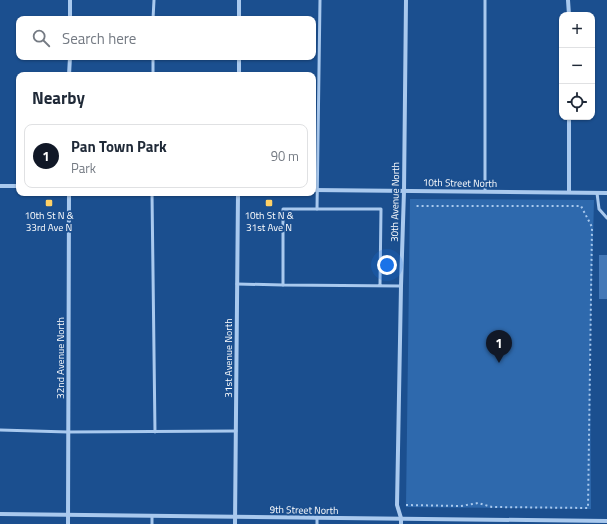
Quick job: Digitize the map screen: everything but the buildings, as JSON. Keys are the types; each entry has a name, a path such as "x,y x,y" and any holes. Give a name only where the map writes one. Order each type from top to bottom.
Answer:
{"street":[{"path":"70,0 70,16"},
{"path":"239,0 239,16"},
{"name":"30th Avenue North","path":"401,524 401,518 397,505 404,190 406,0"},
{"path":"568,0 569,12"},
{"path":"70,60 70,72"},
{"path":"239,60 239,72"},
{"path":"569,120 569,192"},
{"path":"0,186 16,186"},
{"name":"10th Street North","path":"316,190 607,193"},
{"name":"32nd Avenue North","path":"68,524 69,196"},
{"name":"31st Avenue North","path":"235,524 238,196"},
{"name":"9th Street North","path":"0,514 401,518 566,522 607,521"}],"lane":[{"path":"153,16 154,0"},
{"path":"316,152 320,0"},
{"path":"484,192 485,0"},
{"path":"153,60 153,72"},
{"path":"597,192 599,209 607,218"},
{"path":"152,196 155,432"},
{"path":"316,196 317,209"},
{"path":"284,285 283,208 381,209 380,286"},
{"path":"237,284 401,286"},
{"path":"0,430 68,432 236,431"},
{"path":"152,516 152,524"},
{"path":"317,518 317,524"}],"path":[{"path":"406,505 461,506 478,503 492,507 588,508 592,228 581,206 415,206"}],"shaded area":[{"path":"410,199 594,200 590,354 591,509 406,507"}],"place":[{"name":"10th St N & 33rd Ave N","path":"49,203"},
{"name":"10th St N & 31st Ave N","path":"269,203"},
{"name":"Pan Town Park","path":"499,363"}]}
